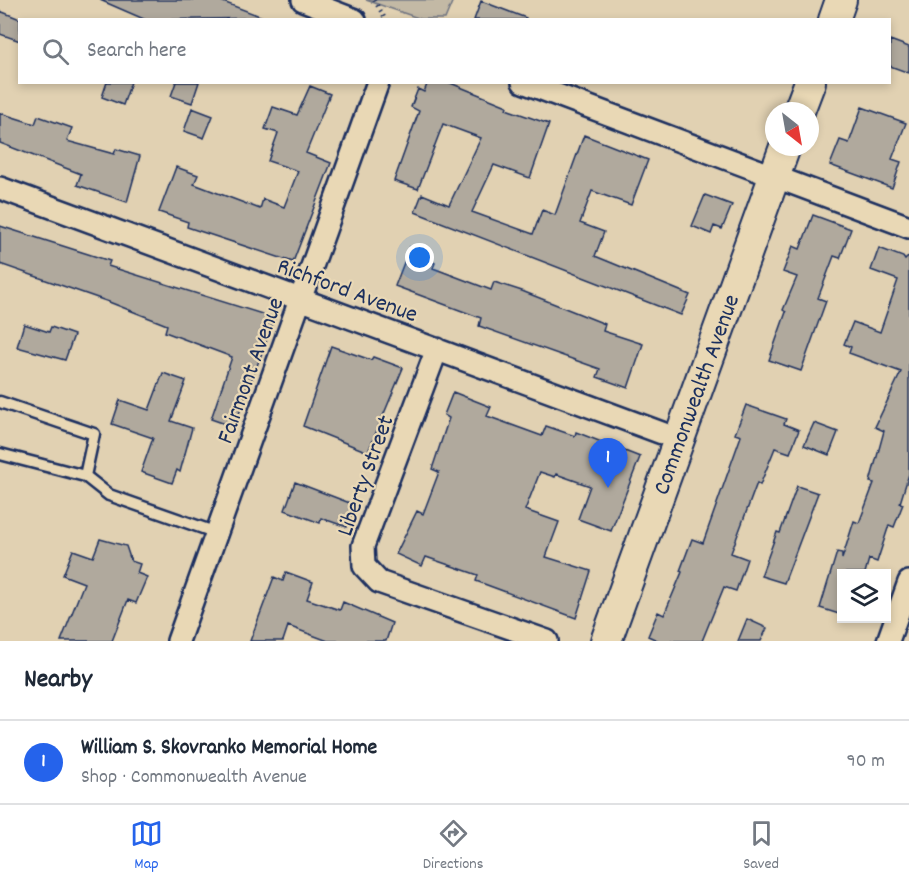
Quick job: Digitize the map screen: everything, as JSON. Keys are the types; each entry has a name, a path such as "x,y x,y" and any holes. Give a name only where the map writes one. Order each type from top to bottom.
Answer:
{"street":[{"path":"303,0 350,18"},
{"path":"835,18 841,0"},
{"name":"Fairmont Avenue","path":"178,641 377,84"},
{"path":"528,84 909,227"},
{"path":"802,102 809,84"},
{"name":"Commonwealth Avenue","path":"606,641 782,156"},
{"name":"Richford Avenue","path":"0,188 678,439"},
{"name":"Liberty Street","path":"437,349 363,546 364,567 379,582 547,641"},
{"path":"888,641 909,582"}],"lane":[{"path":"0,402 94,434 85,476"},
{"path":"0,454 85,476 109,495 217,533"}],"path":[{"path":"374,0 385,18"}],"shaded area":[{"path":"366,0 453,0 445,18 418,18"}],"building":[{"path":"100,0 218,0 265,18 141,18"},
{"path":"481,1 526,18 475,18"},
{"path":"0,11 18,18 18,40 0,34"},
{"path":"891,40 909,47 909,73 891,66"},
{"path":"106,84 130,84 123,105 102,97"},
{"path":"175,84 198,84 192,103 171,96"},
{"path":"427,84 453,84 507,106 506,109 549,124 530,178 494,165 472,212 533,234 542,210 555,215 584,135 648,160 631,205 592,191 580,223 604,232 595,256 690,295 681,315 415,212 422,194 449,205 481,138 443,124 418,189 394,181 419,111 411,107 418,89 424,92"},
{"path":"310,86 330,94 306,153 331,163 293,262 187,227 188,222 159,212 176,167 198,175 194,184 260,209 263,199 284,207 298,171 268,161 278,133 265,129 273,107 297,115"},
{"path":"862,107 906,123 892,159 901,162 892,188 830,165 840,140 849,143"},
{"path":"192,108 213,116 204,138 184,131"},
{"path":"0,113 35,124 38,116 72,128 67,141 114,154 116,149 140,156 127,202 77,185 81,174 0,143"},
{"path":"705,195 732,205 722,229 714,226 711,234 692,226"},
{"path":"813,215 851,229 840,258 834,256 818,298 826,301 801,371 769,360 786,312 783,310 797,277 783,272 793,246 800,249"},
{"path":"0,226 110,261 108,266 275,318 234,427 211,419 232,357 165,332 167,325 0,264"},
{"path":"410,247 429,254 427,260 435,263 433,268 491,290 494,282 522,291 605,324 603,331 643,344 628,388 597,377 600,369 479,326 481,318 395,286"},
{"path":"879,248 903,257 905,260 909,256 909,474 900,503 903,504 894,527 889,525 877,562 869,559 866,569 837,569 837,613 820,608 837,552 842,553 842,559 854,521 859,523 874,483 870,482 884,431 875,427 901,372 849,353 851,347 844,344 853,322 880,332 898,280 871,270"},
{"path":"24,324 49,332 51,327 74,335 65,360 17,347"},
{"path":"331,346 403,368 368,452 303,426"},
{"path":"163,373 186,381 171,421 192,428 180,472 177,470 172,483 141,472 153,438 112,424 120,400 149,410"},
{"path":"453,392 491,407 487,416 542,436 546,426 575,436 576,432 640,457 611,531 578,519 590,486 556,474 555,477 540,472 525,510 559,522 546,557 591,571 576,618 476,581 478,575 426,557 422,566 396,554 417,511 423,514 439,472 432,469 449,418 444,415"},
{"path":"746,405 786,419 784,424 799,430 790,453 775,448 760,485 757,483 731,553 747,559 736,591 724,587 702,641 659,641 648,636 658,612 664,615 682,572 680,571 692,539 703,543 741,436 735,434"},
{"path":"814,423 838,432 829,455 804,445"},
{"path":"295,482 355,505 347,527 321,518 320,523 285,510"},
{"path":"797,486 818,493 784,583 761,576"},
{"path":"100,539 126,546 131,561 140,564 137,573 147,577 136,603 128,600 112,641 61,641 84,583 63,575 73,550 93,557"},
{"path":"286,572 313,582 307,599 340,610 343,602 392,623 386,641 328,641 288,626 283,641 250,641 274,577 283,581"},
{"path":"747,619 767,628 761,641 738,641"}],"place":[{"name":"William S. Skovranko Memorial Home","path":"608,488"}]}
